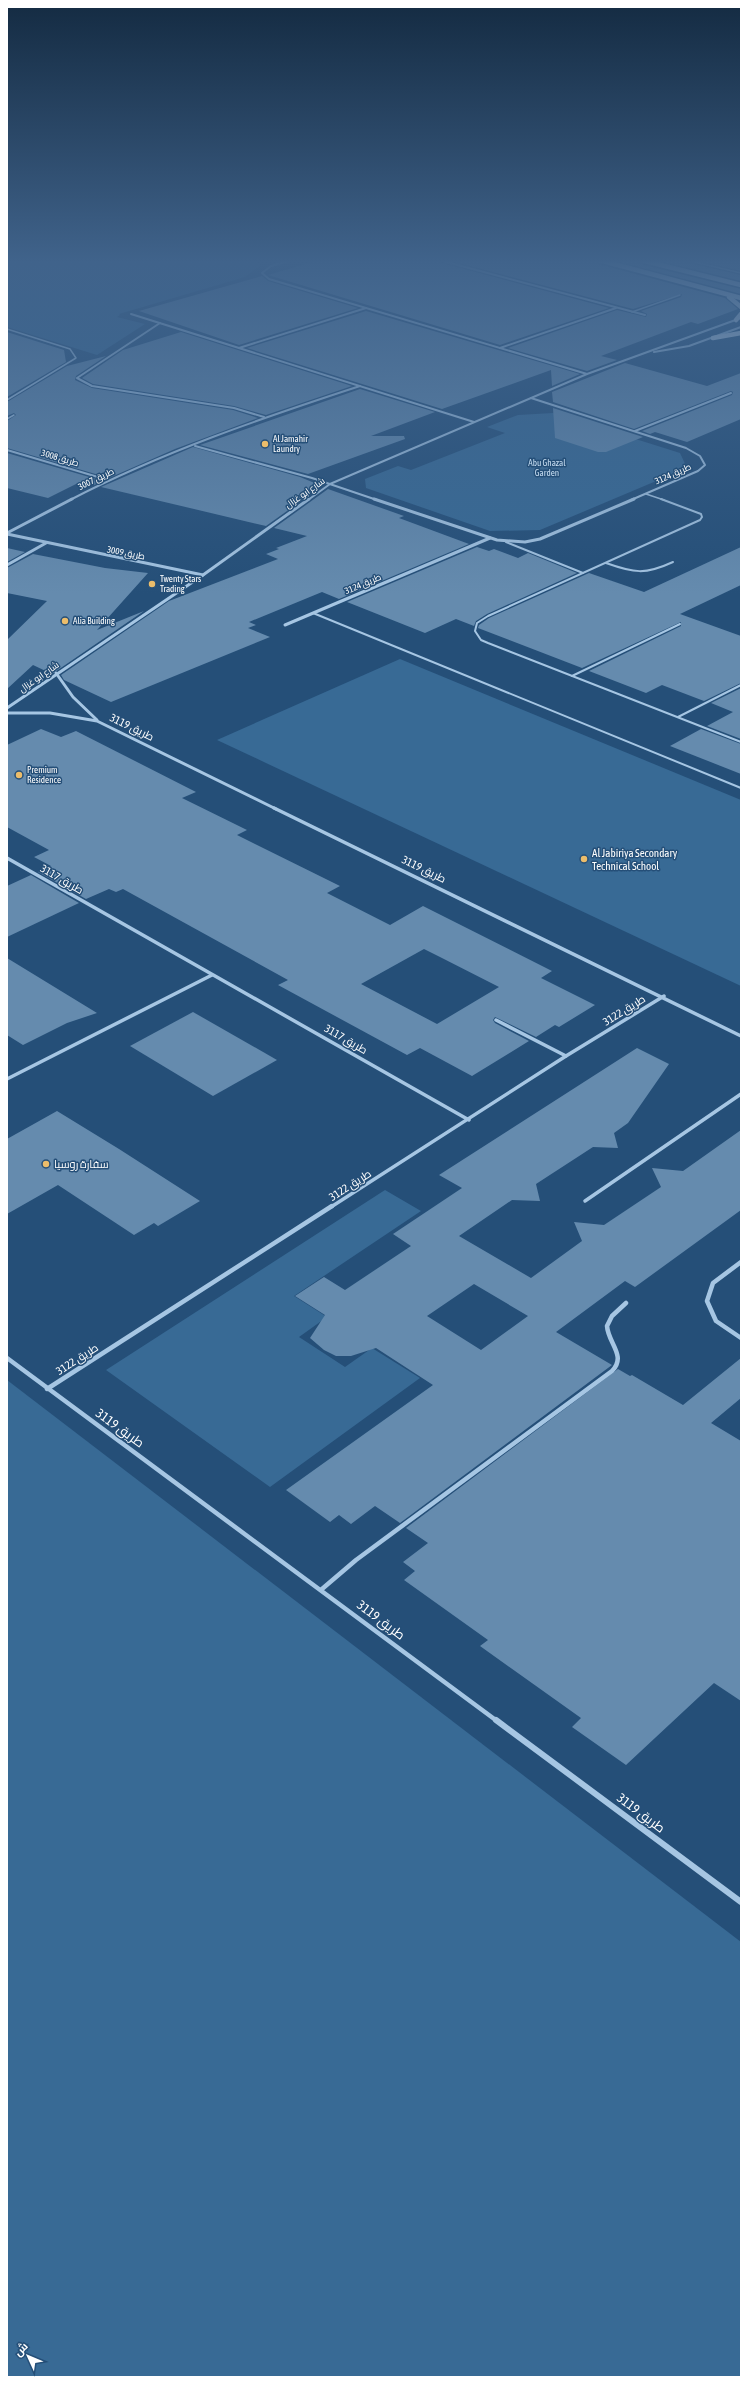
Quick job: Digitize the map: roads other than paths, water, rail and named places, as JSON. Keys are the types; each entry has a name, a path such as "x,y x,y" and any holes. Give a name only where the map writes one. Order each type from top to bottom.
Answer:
{"street":[{"path":"84,371 80,374 78,378 81,382 92,386 234,408 264,417"},
{"path":"313,371 474,422"},
{"path":"578,371 587,374"},
{"name":"شارع ابو غزال","path":"7,708 56,673 203,575 330,484 595,371"},
{"name":"طريق 3007","path":"7,534 108,480 264,417 360,386"},
{"path":"634,432 731,393"},
{"name":"طريق 3124","path":"330,484 490,538 506,542 525,542 540,538 646,494 698,471 704,465 704,459 698,453 686,448 531,398"},
{"path":"195,446 330,484"},
{"name":"طريق 3008","path":"7,450 108,480"},
{"name":"طريق 3009","path":"7,534 203,575"},
{"name":"طريق 3124","path":"285,625 490,538"},
{"path":"7,565 46,543"},
{"path":"56,673 73,697 97,721"},
{"path":"7,714 50,713 97,721"},
{"name":"طريق 3119","path":"97,721 664,996 741,1036"},
{"name":"طريق 3117","path":"7,858 212,976 339,1045 469,1120"},
{"path":"7,1079 212,976"},
{"name":"طريق 3122","path":"47,1389 469,1120 566,1056 664,996"},
{"path":"496,1020 566,1056"},
{"path":"585,1200 741,1094"},
{"path":"741,1262 713,1283 707,1301 716,1321 741,1338"},
{"path":"322,1589 356,1560 612,1371 617,1366 619,1354 608,1336 605,1326 609,1319 626,1303"},
{"name":"طريق 3119","path":"7,1358 47,1389 322,1589 741,1902"}],"lane":[{"path":"7,400 57,371"},
{"path":"7,419 14,416"},
{"path":"646,494 692,509 701,514 702,517 700,520 488,616 477,623 475,627 477,636 488,644 741,742"},
{"path":"506,542 583,573"},
{"path":"606,563 639,573 654,571 674,562"},
{"path":"313,613 741,788"},
{"path":"572,676 680,624"},
{"path":"678,718 741,685"}],"place":[{"name":"Al Jamahir Laundry","path":"265,444"},
{"name":"Twenty Stars Trading","path":"152,584"},
{"name":"Alia Building","path":"65,621"},
{"name":"Premium Residence","path":"19,775"},
{"name":"Al Jabiriya Secondary Technical School","path":"584,859"},
{"name":"سفارة روسيا","path":"46,1164"}],"park label":[{"name":"Abu Ghazal Garden","path":"547,468"}]}
